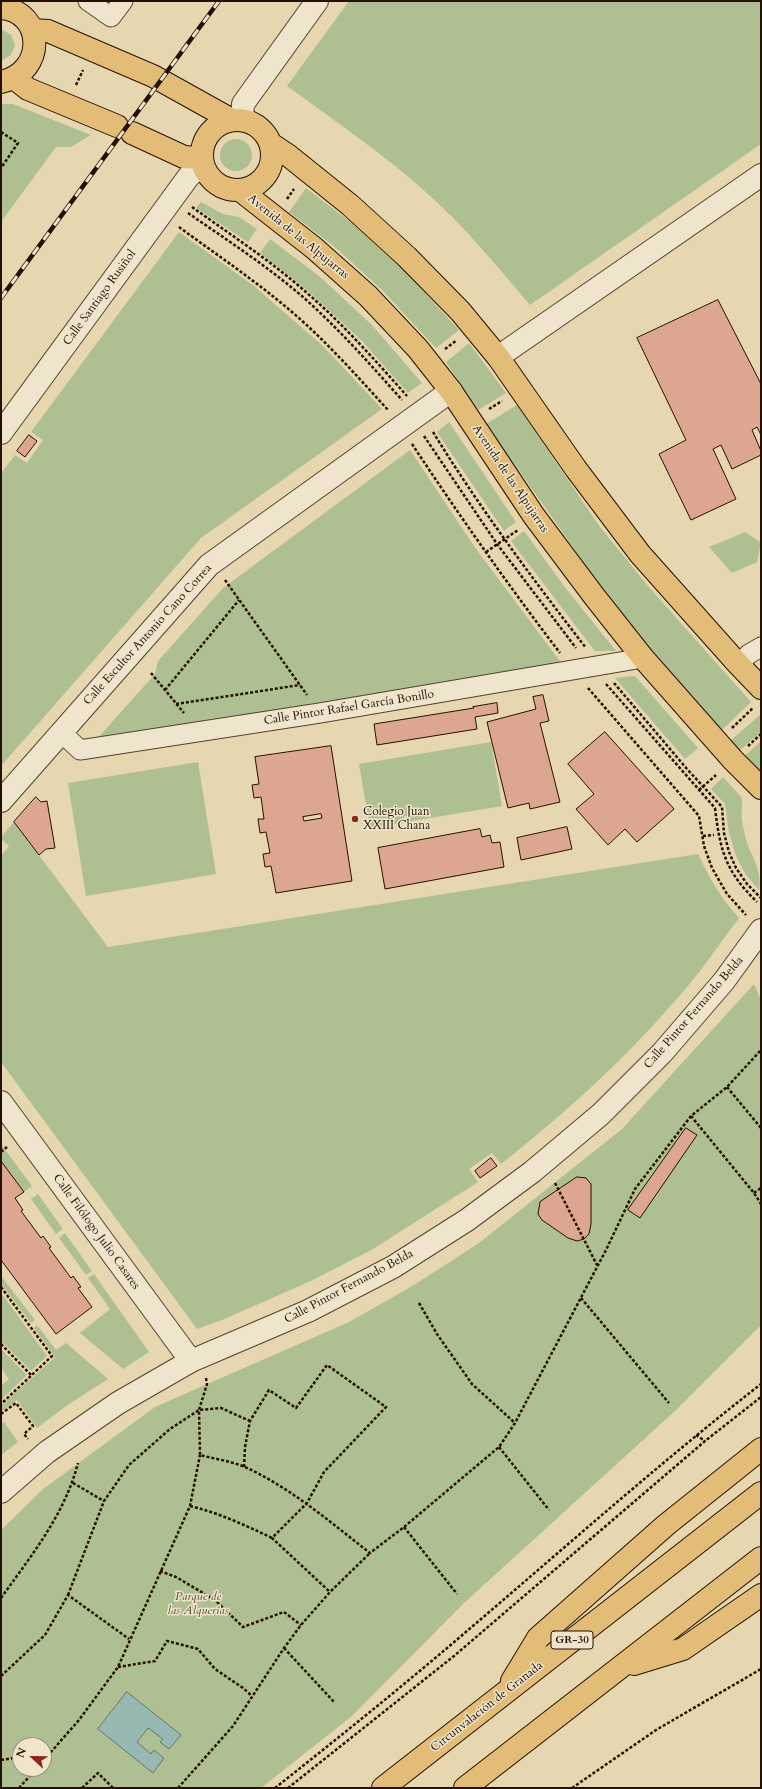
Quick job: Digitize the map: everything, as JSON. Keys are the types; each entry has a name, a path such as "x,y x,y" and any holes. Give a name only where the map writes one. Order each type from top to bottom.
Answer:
{"main road":[{"path":"7,80 23,72 30,63 34,47 32,30 26,20 12,7"},
{"path":"32,30 48,31 152,76 237,120 251,123 260,128 266,135 270,144 272,155 270,165 266,175 254,185 240,190 228,189 217,184 208,176 203,161 203,147 207,137 213,129 222,123 237,120"},
{"path":"7,80 124,129 184,157 203,161"},
{"path":"270,144 289,156 350,205 407,257 460,311 498,357 576,469 640,554 738,664 760,695"},
{"name":"Avenida de las Alpujarras","path":"240,190 314,248 368,296 418,349 451,391 534,516 643,658 733,760 761,788"},
{"path":"505,1692 538,1638 666,1525 761,1449"},
{"name":"Circunvalación de Granada","path":"383,1788 761,1493"},
{"path":"465,1788 761,1558"},
{"path":"621,1668 683,1649 761,1595"}],"street":[{"path":"88,1 111,18 123,1"},
{"path":"237,120 243,104 317,1"},
{"name":"Calle Santiago Rusiñol","path":"1,433 189,176 203,161"},
{"path":"498,357 761,175"},
{"name":"Calle Escultor Antonio Cano Correa","path":"1,801 210,565 451,391"},
{"path":"738,664 749,654 761,648"},
{"name":"Calle Pintor Rafael García Bonillo","path":"61,732 80,750 320,713 643,658"},
{"name":"Calle Pintor Fernando Belda","path":"1,1492 47,1452 118,1403 197,1367 393,1266 468,1220 532,1172 601,1114 662,1053 724,982 754,923"},
{"name":"Calle Filólogo Julio Casares","path":"1,1102 197,1367"}],"path":[{"path":"74,91 84,66"},
{"path":"1,132 18,143 1,168"},
{"path":"286,201 298,184"},
{"path":"191,207 252,249 307,293 361,343 407,396"},
{"path":"187,212 248,254 302,297 356,347 402,400"},
{"path":"177,226 237,269 292,312 341,358 388,410"},
{"path":"443,351 460,337"},
{"path":"483,413 507,397"},
{"path":"430,428 465,484 504,539 589,652"},
{"path":"423,434 497,544 579,651"},
{"path":"411,442 486,552 564,658"},
{"path":"486,552 524,526"},
{"path":"224,580 320,713"},
{"path":"165,690 239,600"},
{"path":"151,673 200,732"},
{"path":"610,678 722,806 724,833 729,852 736,868 747,884 761,898"},
{"path":"604,682 715,808 721,846 730,871 742,887 757,902"},
{"path":"176,704 300,685"},
{"path":"585,685 699,816 712,868 727,894 754,923"},
{"path":"730,730 760,695"},
{"path":"745,748 761,734"},
{"path":"699,790 718,773"},
{"path":"703,836 714,834"},
{"path":"178,1788 233,1726 284,1648 301,1625 330,1592 370,1553 404,1527 499,1447 515,1423 581,1298 635,1189 691,1116 727,1087 761,1050"},
{"path":"727,1087 761,1128"},
{"path":"691,1116 754,1193 761,1204"},
{"path":"1,1152 8,1146"},
{"path":"555,1183 597,1266"},
{"path":"754,1193 761,1188"},
{"path":"1,1404 52,1356 2,1289"},
{"path":"581,1298 669,1403"},
{"path":"419,1303 436,1334 472,1384 515,1423"},
{"path":"1,1344 31,1375"},
{"path":"244,1467 245,1447 250,1421 269,1390 296,1408 327,1365 386,1407 324,1472 306,1503 272,1538"},
{"path":"52,1750 79,1720 118,1667 190,1506 200,1455 199,1410 207,1384 197,1367"},
{"path":"275,1788 473,1626 696,1435 761,1384"},
{"path":"288,1788 454,1656 705,1441 761,1398"},
{"path":"1,1414 16,1403 33,1426 24,1434 29,1440"},
{"path":"1,1676 45,1635 68,1595 104,1501 130,1465 170,1429 199,1410 221,1408 250,1421"},
{"path":"696,1435 705,1441"},
{"path":"499,1447 549,1510"},
{"path":"200,1455 244,1467 306,1503 370,1553"},
{"path":"1,1598 35,1551 57,1516 73,1483 78,1463"},
{"path":"73,1483 104,1501"},
{"path":"190,1506 212,1512 241,1523 272,1538 330,1592"},
{"path":"404,1527 457,1594"},
{"path":"160,1571 176,1577 215,1600 244,1627 284,1612 301,1625"},
{"path":"68,1595 129,1640"},
{"path":"118,1667 155,1661 167,1641 198,1649 215,1669 252,1696"},
{"path":"284,1648 335,1703"},
{"path":"572,1788 656,1730 761,1668"},
{"path":"2,1761 12,1759"},
{"path":"82,1788 98,1773 113,1788"},
{"path":"19,1788 29,1777"}],"green space":[{"path":"349,1 761,1 761,144 530,305 469,234 429,195 377,152 287,86"},
{"path":"1,29 11,35 15,45 11,55 1,61"},
{"path":"1,104 13,104 91,135 71,147 56,147 1,222"},
{"path":"233,139 239,139 249,146 252,155 251,161 245,168 239,171 233,171 223,164 220,158 220,152 227,142"},
{"path":"306,188 353,224 401,267 459,330 436,348 382,290 336,248 289,212"},
{"path":"201,202 223,214 239,217 257,229 248,242 196,208"},
{"path":"179,232 254,286 323,346 382,409 201,538 1,766 1,473 15,455 27,463 43,440 31,432"},
{"path":"270,239 319,276 372,325 422,383 408,393 362,341 307,290 260,253"},
{"path":"469,343 506,393 478,410 446,362"},
{"path":"517,405 600,527 648,586 751,702 721,731 649,648 585,564 486,424"},
{"path":"449,422 516,522 504,531 437,432"},
{"path":"410,450 476,549 562,664 96,740 155,674 158,661 223,588"},
{"path":"524,531 564,586 616,651 595,651 511,541"},
{"path":"745,532 761,543 757,562 732,573 709,547"},
{"path":"635,676 698,748 685,759 615,678"},
{"path":"761,714 761,732 739,751 730,741"},
{"path":"761,741 761,769 757,773 744,757"},
{"path":"491,742 502,806 370,828 359,764"},
{"path":"198,762 216,874 86,896 68,783"},
{"path":"723,777 742,798 743,827 747,843 759,874 759,890 746,875 736,856 729,833 725,804 711,789"},
{"path":"14,822 108,947 698,854 716,888 739,918 683,992 613,1067 569,1107 501,1164 492,1153 469,1169 478,1182 373,1249 313,1280 222,1320 197,1329 1,1062 1,856 9,846 1,839 1,837"},
{"name":"Parque de las Alquerías","path":"754,984 761,1000 761,1325 676,1410 463,1604 352,1716 261,1788 1,1788 1,1530 43,1489 155,1407 349,1322 414,1285 479,1243 622,1129"},
{"path":"1,1144 32,1186 24,1192 1,1161"},
{"path":"38,1194 63,1229 56,1234 31,1199"},
{"path":"65,1233 92,1271 86,1275 59,1238"},
{"path":"94,1274 149,1352 123,1369 80,1333 110,1309 88,1278"},
{"path":"1,1276 35,1320 31,1323 1,1284"},
{"path":"2,1294 47,1356 31,1371 2,1342"},
{"path":"37,1325 56,1350 66,1343 108,1379 69,1404 37,1428 17,1400 1,1412 1,1406 55,1357 34,1328"},
{"path":"1,1349 27,1375 1,1400 1,1386 9,1379 1,1368"},
{"path":"4,1422 18,1442 1,1455 1,1424"}],"water":[{"path":"127,1692 181,1735 169,1749 160,1742 163,1739 148,1728 137,1742 151,1754 154,1750 164,1758 153,1773 98,1729"}],"building":[{"path":"718,300 761,384 761,435 757,427 752,430 761,451 761,455 732,469 721,445 713,449 736,499 691,520 659,454 686,440 637,338"},
{"path":"29,435 37,441 25,457 17,451"},
{"path":"543,695 549,721 540,723 560,802 530,809 529,803 508,808 487,722 536,709 533,697"},
{"path":"497,703 498,713 475,717 477,729 377,745 374,724"},
{"path":"605,732 674,809 637,842 625,829 608,845 576,809 594,794 568,764"},
{"path":"331,746 352,881 276,893 271,866 265,867 263,854 270,853 266,832 260,833 258,819 264,819 261,797 254,798 252,785 259,784 255,757","holes":["321,814 322,818 304,821 303,817"]},
{"path":"36,797 41,802 47,801 55,848 46,849 39,855 14,822"},
{"path":"567,827 572,849 521,860 517,838"},
{"path":"480,829 482,837 490,835 492,843 500,842 504,867 385,889 378,848"},
{"path":"686,1128 697,1135 640,1218 628,1210"},
{"path":"491,1158 497,1166 480,1178 475,1171"},
{"path":"1,1161 24,1192 15,1198 23,1210 21,1211 41,1238 43,1236 51,1247 49,1248 71,1278 73,1276 81,1287 78,1288 92,1307 56,1334 1,1260"},
{"path":"577,1177 586,1178 591,1184 591,1224 589,1234 584,1239 577,1241 568,1238 542,1220 538,1214 540,1202"}],"railway":[{"path":"1,298 219,1"}],"place":[{"name":"Colegio Juan XXIII Chana","path":"355,819"}]}
